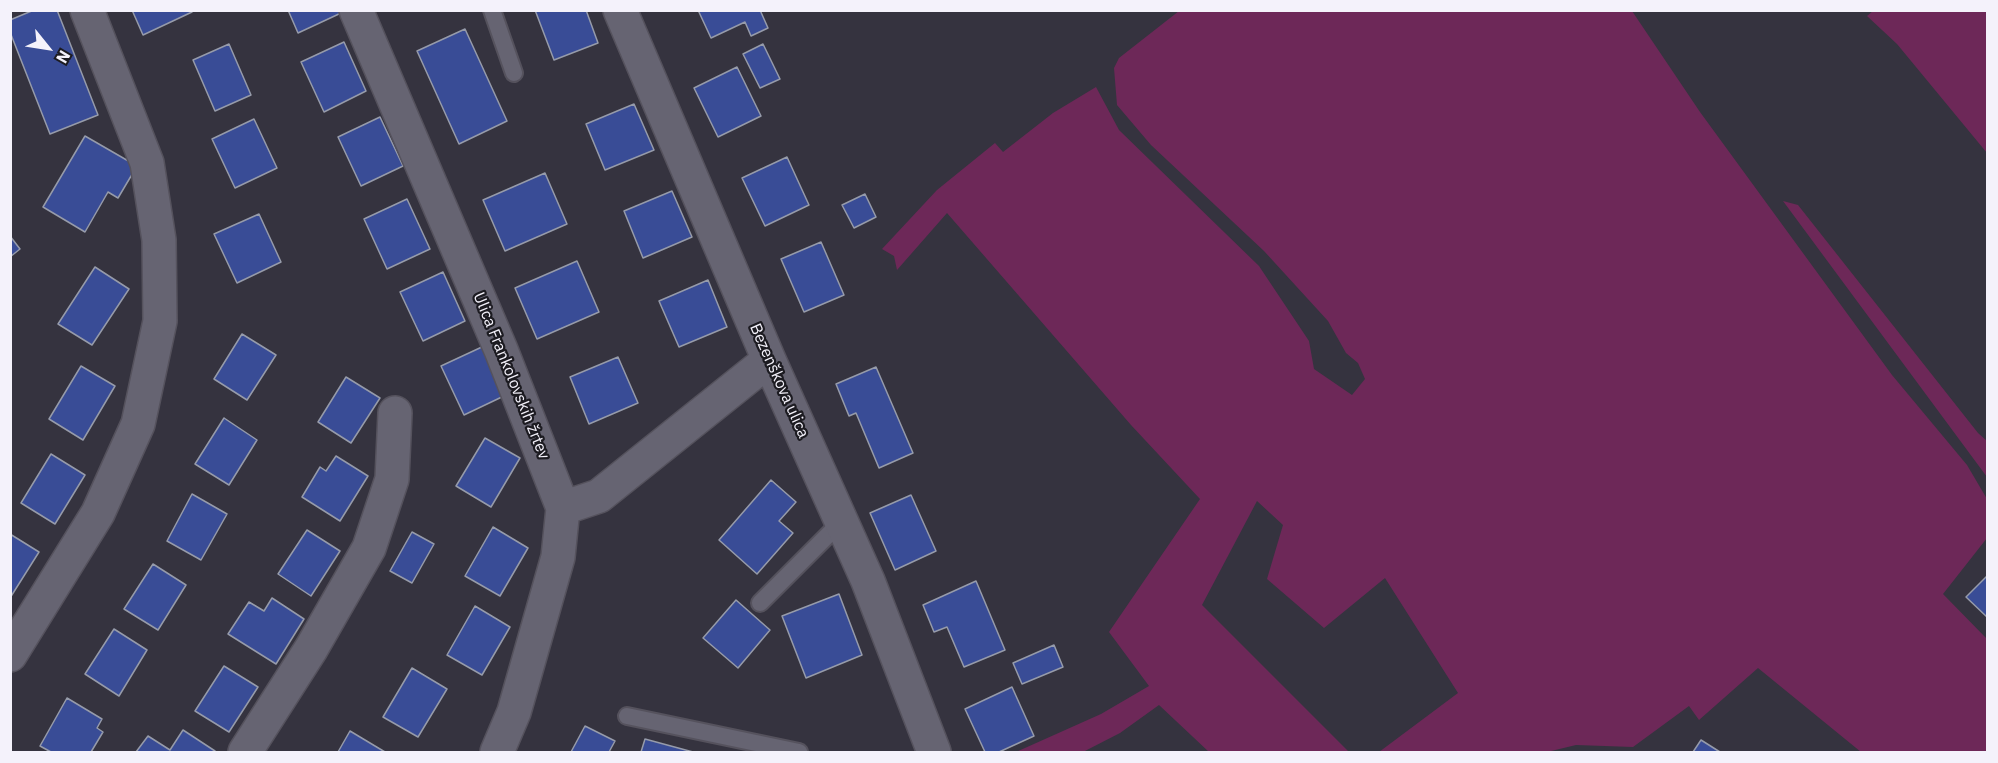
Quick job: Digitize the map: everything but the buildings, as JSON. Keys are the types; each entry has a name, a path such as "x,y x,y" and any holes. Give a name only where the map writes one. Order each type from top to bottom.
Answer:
{"street":[{"path":"10,655 98,513 138,424 160,321 159,240 147,163 87,10"},
{"name":"Ulica Frankolovskih žrtev","path":"356,10 501,350 563,508 558,557 513,712 497,753"},
{"name":"Bezenškova ulica","path":"620,10 769,360 868,581 934,753"},
{"path":"563,508 599,496 769,360"},
{"path":"245,753 311,649 369,548 392,479 395,413"}],"lane":[{"path":"492,10 514,74"},
{"path":"760,603 842,522"},
{"path":"627,717 799,753"}],"shaded area":[{"path":"1179,11 1632,11 1700,112 1892,375 1967,465 1987,499 1987,538 1943,594 1987,639 1987,752 1861,752 1758,668 1699,720 1689,706 1633,747 1576,745 1547,752 1379,752 1458,693 1385,578 1324,628 1267,579 1283,525 1257,501 1202,605 1349,752 1209,752 1159,705 1120,733 1083,752 1016,752 1101,714 1149,686 1109,632 1200,499 1131,425 947,213 897,270 894,256 882,249 937,190 995,143 1003,152 1053,113 1096,87 1119,130 1259,266 1309,341 1314,369 1352,395 1365,379 1358,363 1346,353 1328,321 1264,251 1151,145 1117,105 1114,68 1119,58"},
{"path":"1873,11 1987,11 1987,153 1897,44 1867,16"},
{"path":"1783,201 1798,205 1978,433 1987,441 1987,477"}]}
